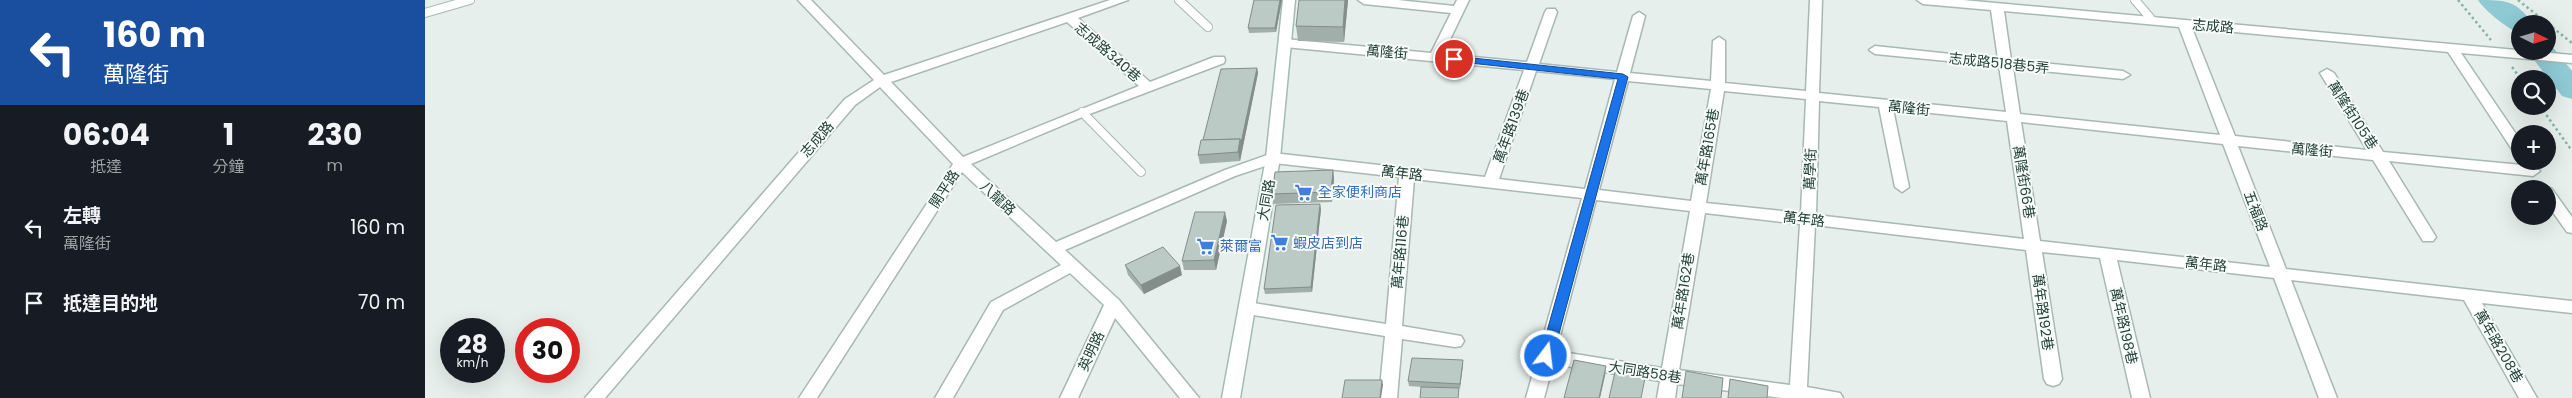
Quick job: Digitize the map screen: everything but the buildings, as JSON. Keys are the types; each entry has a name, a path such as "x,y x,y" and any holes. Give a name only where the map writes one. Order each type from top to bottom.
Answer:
{"street":[{"name":"八龍路","path":"805,0 880,81 961,163 1113,304 1190,398"},
{"name":"志成路","path":"594,398 850,102 880,81 1122,0"},
{"name":"大同路","path":"1231,398 1273,158 1289,0"},
{"path":"1363,0 1461,5 1435,56"},
{"name":"萬學街","path":"1799,396 1816,0"},
{"name":"志成路","path":"1923,0 2572,59"},
{"name":"萬隆街66巷","path":"1997,7 2034,245"},
{"name":"萬年路139巷","path":"1490,183 1551,12"},
{"path":"1535,398 1639,16"},
{"name":"志成路340巷","path":"1069,17 1147,86"},
{"name":"五福路","path":"2184,23 2328,398"},
{"name":"萬年路165巷","path":"1697,207 1718,87 1719,41"},
{"name":"萬隆街","path":"1285,43 1435,56 2230,142 2380,156 2511,165"},
{"path":"2451,47 2511,137"},
{"name":"志成路518巷5弄","path":"1875,50 2123,75"},
{"name":"開平路","path":"808,398 961,163 1147,86 1219,60"},
{"name":"萬隆街105巷","path":"2327,73 2380,156 2428,237"},
{"path":"1885,105 1902,186"},
{"name":"萬年路","path":"1053,249 1230,173 1273,158 2572,307"},
{"name":"萬年路116巷","path":"1388,398 1407,174"},
{"path":"2556,204 2572,228"},
{"name":"萬年路162巷","path":"1666,398 1697,207"},
{"name":"萬年路192巷","path":"2034,245 2053,379"},
{"name":"萬年路198巷","path":"2107,253 2141,398"},
{"path":"944,398 997,306 1071,266"},
{"name":"萬年路208巷","path":"2469,295 2528,398"},
{"name":"英明路","path":"1069,398 1113,304"},
{"path":"1247,308 1455,341"},
{"name":"大同路58巷","path":"1546,356 1799,396 1834,398"}],"lane":[{"path":"425,13 470,0"},
{"path":"1179,0 1208,27"},
{"path":"2135,0 2152,20"},
{"path":"1082,112 1141,172"}],"path":[{"path":"2458,0 2502,52"},
{"path":"2518,0 2572,43"},
{"path":"2546,115 2572,151"}],"waterway":[{"path":"2491,0 2512,15"},
{"path":"2548,60 2572,90"}],"place":[{"name":"全家便利商店","path":"1304,192"},
{"name":"蝦皮店到店","path":"1279,243"},
{"name":"萊爾富","path":"1206,246"}],"route":[{"path":"1454,59 1623,77 1589,194 1546,356"}]}
